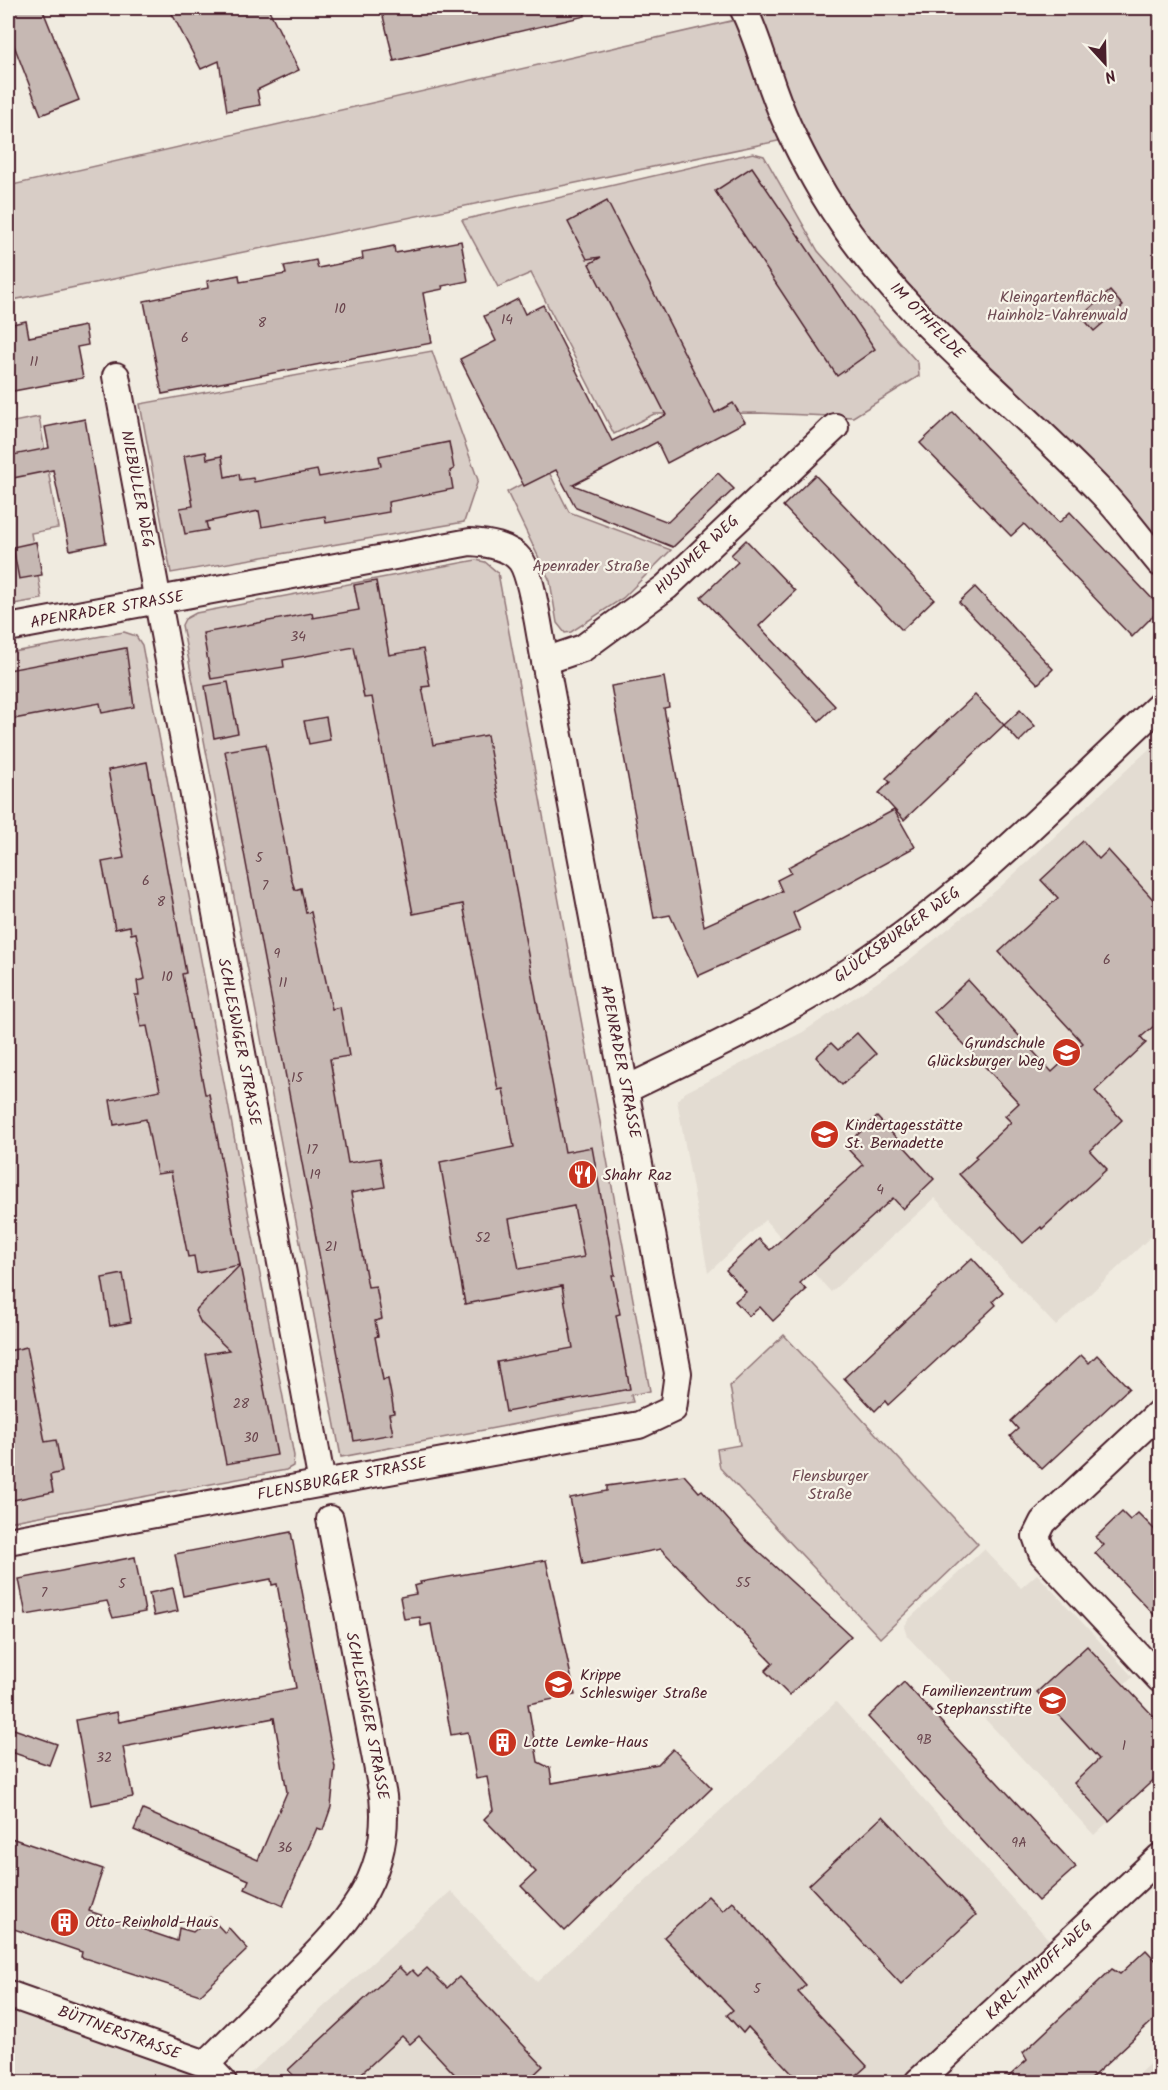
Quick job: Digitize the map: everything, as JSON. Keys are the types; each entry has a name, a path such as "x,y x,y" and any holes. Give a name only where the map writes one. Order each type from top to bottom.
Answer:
{"street":[{"name":"IM OTHFELDE","path":"743,8 757,37 772,87 792,138 825,196 860,248 926,322 1103,494 1161,563"},
{"name":"NIEBÜLLER WEG","path":"116,376 158,601"},
{"name":"HUSUMER WEG","path":"545,661 583,648 666,587 835,427"},
{"name":"APENRADER STRASSE","path":"8,628 470,543 490,543 521,561 528,576 545,661 678,1373 673,1409"},
{"name":"SCHLESWIGER STRASSE","path":"158,601 322,1483"},
{"name":"GLÜCKSBURGER WEG","path":"625,1090 802,1002 899,938 950,900 1161,705"},
{"name":"FLENSBURGER STRASSE","path":"8,1541 639,1425 673,1409"},
{"path":"1161,1412 1043,1522 1036,1536 1042,1553 1161,1679"},
{"name":"SCHLESWIGER STRASSE","path":"206,2064 332,1940 358,1907 379,1861 385,1811 383,1796 330,1519"},
{"name":"KARL-IMHOFF-WEG","path":"918,2082 1161,1857"},
{"name":"BÜTTNERSTRASSE","path":"8,1994 206,2064 224,2082"}],"shaded area":[{"name":"Grundschule Glücksburger Weg","path":"1160,739 1160,1228 1056,1326 935,1198 831,1292 765,1220 708,1273 677,1100 686,1092 803,1032 903,965 999,888"},
{"name":"Familienzentrum Stephansstifte","path":"984,1549 1021,1588 1037,1574 1133,1677 1124,1685 1160,1724 1160,1773 1094,1835 907,1636 904,1627 909,1619"},
{"path":"836,1702 1068,1961 951,2069 963,2082 241,2082 451,1891 537,1982"},
{"path":"8,1994 223,2082 8,2082"},
{"path":"1160,2054 1160,2082 1130,2082"}],"green space":[{"name":"Kleingartenfläche Hainholz-Vahrenwald","path":"788,8 1160,8 1160,563 926,323 792,138 8,301 8,186"},
{"path":"753,153 764,156 818,251 918,363 919,376 853,417 759,413 654,414 614,434 531,273 498,287 462,220"},
{"path":"432,351 478,480 464,522 171,573 140,404"},
{"path":"39,417 58,528 31,533 42,599 8,605 8,423"},
{"name":"Apenrader Straße","path":"548,470 569,512 671,550 623,598 571,632 565,633 557,623 550,581 507,492"},
{"path":"476,560 485,562 498,573 650,1391 631,1395 633,1402 341,1457 182,625 185,619 196,613"},
{"path":"124,632 136,636 142,645 294,1456 293,1466 286,1470 8,1522 8,653"},
{"name":"Flensburger Straße","path":"784,1335 978,1544 880,1638 720,1468 717,1449 740,1445 730,1386"}],"building":[{"path":"8,8 42,8 79,100 41,115 8,30"},
{"path":"169,8 268,8 299,70 257,90 260,105 227,111 219,61 201,69"},
{"path":"381,8 584,8 585,16 394,61"},
{"path":"752,167 875,349 837,376 715,191"},
{"path":"607,201 715,413 733,403 745,422 667,463 657,442 573,485 668,522 718,473 734,489 673,547 576,508 556,470 524,486 460,359 496,341 484,316 518,299 525,314 543,305 612,441 666,415 589,264 601,257 587,259 568,222"},
{"path":"461,241 468,281 442,286 443,289 423,293 432,343 162,394 144,301 208,288 207,281 239,275 240,282 286,274 284,266 316,260 318,268 363,259 362,252 394,246 395,253"},
{"path":"1110,291 1123,306 1094,331 1081,316"},
{"path":"26,321 29,337 85,326 88,345 77,347 83,378 8,392 8,325"},
{"path":"953,412 1059,523 1070,512 1161,608 1132,637 1024,524 1011,536 920,443"},
{"path":"85,419 106,543 70,550 53,470 8,479 8,456 49,448 45,427"},
{"path":"449,442 454,469 450,471 453,489 388,502 389,512 326,523 325,516 262,527 259,511 206,522 208,530 185,534 180,508 193,506 184,456 206,452 207,459 222,456 225,477 239,474 240,480 253,478 254,482 317,470 319,477 381,466 379,456"},
{"path":"815,475 934,599 902,630 783,506"},
{"path":"746,540 795,591 759,626 835,706 819,721 701,597 738,562 731,555"},
{"path":"36,542 42,575 19,579 13,547"},
{"path":"376,581 389,655 423,649 430,686 422,687 433,745 487,735 565,1152 592,1147 615,1275 612,1275 620,1314 616,1315 630,1389 506,1412 497,1362 573,1348 562,1286 465,1304 440,1162 514,1147 503,1089 498,1090 463,904 413,914 372,697 364,698 354,647 283,660 284,667 211,679 203,633 312,613 313,618 359,610 354,585","holes":["574,1206 584,1257 519,1269 509,1219"]},
{"path":"975,587 1053,669 1038,684 959,602"},
{"path":"126,648 134,707 102,713 100,703 8,720 8,670"},
{"path":"664,677 669,707 664,708 704,926 782,891 777,880 791,873 788,867 894,810 915,847 793,913 800,930 698,976 670,915 654,918 611,686"},
{"path":"228,682 238,733 214,738 205,686"},
{"path":"975,695 1004,725 904,820 879,793 890,782 886,778"},
{"path":"1020,710 1035,726 1019,742 1004,725"},
{"path":"326,717 330,740 309,744 304,721"},
{"path":"266,744 291,878 295,890 301,888 306,913 311,912 332,1009 340,1007 349,1056 330,1059 348,1163 380,1158 385,1187 351,1193 368,1287 376,1286 382,1319 375,1321 378,1336 375,1337 383,1380 388,1379 392,1400 394,1413 389,1414 393,1434 354,1441 225,751"},
{"path":"147,762 186,973 182,974 205,1094 209,1094 240,1265 197,1273 194,1256 188,1257 171,1172 157,1174 146,1119 114,1125 110,1100 160,1090 147,1026 141,1027 135,995 139,995 137,981 145,979 136,933 131,934 130,926 115,929 102,862 124,858 108,770"},
{"path":"1083,841 1099,859 1108,850 1161,908 1161,1020 1141,1037 1146,1043 1095,1091 1122,1120 1090,1151 1107,1169 1042,1229 1041,1227 1023,1243 959,1174 1011,1122 1005,1116 1019,1103 934,1012 968,980 1052,1072 1083,1043 999,952 1058,898 1041,880"},
{"path":"857,1033 876,1054 842,1085 816,1057 831,1043 838,1050"},
{"path":"877,1117 934,1179 903,1209 893,1198 800,1283 806,1290 773,1321 760,1307 749,1316 735,1301 746,1292 726,1270 759,1239 770,1250 863,1165 845,1146"},
{"path":"972,1258 1003,1292 993,1301 996,1305 888,1405 885,1401 875,1411 844,1378"},
{"path":"240,1265 277,1455 226,1464 205,1354 229,1350 201,1323 195,1311"},
{"path":"123,1274 131,1322 110,1326 102,1278"},
{"path":"27,1347 45,1442 56,1440 62,1472 50,1475 53,1492 8,1501 8,1351"},
{"path":"1081,1355 1089,1363 1097,1355 1129,1388 1042,1469 1010,1436 1018,1429 1011,1421"},
{"path":"684,1475 699,1492 702,1490 747,1541 851,1636 789,1695 765,1671 773,1663 661,1549 583,1564 570,1498 607,1491 607,1486"},
{"path":"1122,1512 1130,1520 1138,1513 1161,1536 1161,1622 1095,1553 1104,1545 1096,1537"},
{"path":"291,1532 335,1767 331,1807 323,1830 317,1828 283,1906 245,1889 249,1880 134,1830 143,1810 258,1860 287,1792 274,1718 123,1747 133,1797 91,1805 76,1720 117,1712 119,1722 296,1688 277,1584 272,1585 271,1579 183,1596 175,1554"},
{"path":"135,1557 145,1612 113,1618 107,1601 26,1615 19,1579"},
{"name":"Lotte Lemke-Haus","path":"546,1560 575,1695 528,1704 538,1762 550,1768 552,1783 658,1764 673,1749 712,1788 565,1931 521,1886 536,1872 484,1819 493,1810 487,1777 476,1779 468,1732 451,1735 431,1624 421,1626 420,1617 404,1619 400,1597 416,1594 414,1586 421,1584 420,1582"},
{"path":"173,1588 178,1611 154,1616 149,1593"},
{"path":"1087,1646 1161,1724 1161,1773 1109,1821 1074,1783 1099,1759 1037,1692"},
{"path":"904,1682 1076,1867 1038,1901 868,1717"},
{"path":"8,1727 57,1744 49,1765 8,1751"},
{"path":"883,1816 976,1915 901,1984 809,1885"},
{"name":"Otto-Reinhold-Haus","path":"8,1837 103,1869 89,1911 177,1941 179,1928 193,1932 210,1917 225,1933 228,1927 248,1949 200,1995 81,1957 82,1952 8,1927"},
{"path":"708,1896 723,1911 733,1902 806,1985 798,1992 867,2066 849,2082 800,2082 748,2027 743,2033 727,2015 733,2010 664,1937"},
{"path":"1146,1950 1161,1966 1161,2013 1087,2082 1003,2082 1027,2060 1023,2053 1112,1969 1120,1974"},
{"path":"399,1967 407,1975 412,1970 418,1976 427,1968 447,1988 459,1977 543,2066 526,2082 462,2082 419,2036 410,2044 402,2036 352,2082 300,2082 288,2070"}],"place":[{"name":"Grundschule Glücksburger Weg","path":"1066,1052"},
{"name":"Kindertagesstätte St. Bernadette","path":"824,1134"},
{"name":"Shahr Raz","path":"582,1175"},
{"name":"Krippe Schleswiger Straße","path":"559,1684"},
{"name":"Familienzentrum Stephansstifte","path":"1053,1700"},
{"name":"Lotte Lemke-Haus","path":"502,1742"},
{"name":"Otto-Reinhold-Haus","path":"64,1922"}]}
